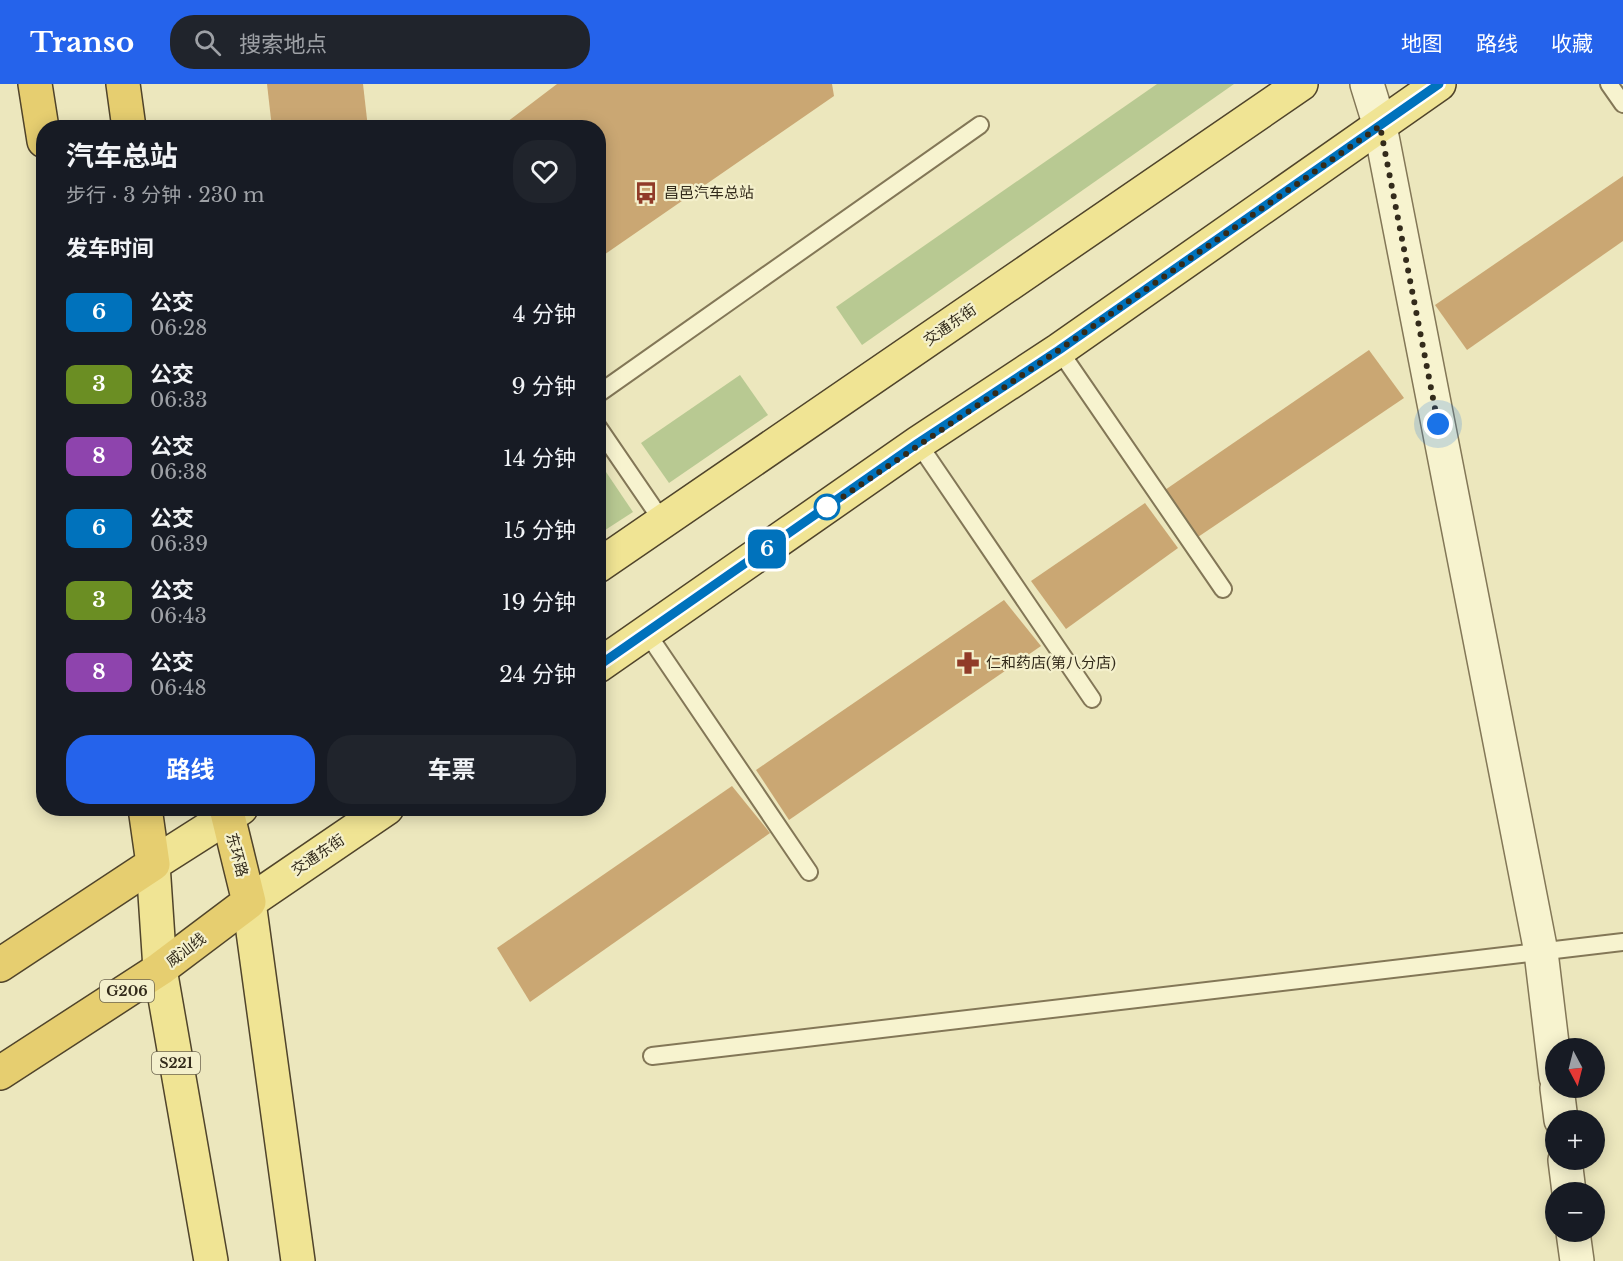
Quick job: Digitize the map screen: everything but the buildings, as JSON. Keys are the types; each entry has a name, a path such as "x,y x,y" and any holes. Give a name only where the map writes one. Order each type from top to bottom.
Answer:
{"highway":[{"path":"35,84 41,120"},
{"path":"123,84 128,120"},
{"path":"0,965 153,864 146,816"},
{"name":"东环路","path":"233,816 249,902"},
{"name":"威汕线","path":"0,1074 160,969 249,902"}],"main road":[{"name":"交通东街","path":"606,561 1301,84"},
{"path":"606,661 918,443 1059,350 1439,84"},
{"path":"153,864 225,816"},
{"name":"交通东街","path":"249,902 375,816"},
{"name":"S221","path":"153,864 160,969 211,1261"},
{"path":"249,902 298,1261"}],"street":[{"path":"1367,84 1380,126 1541,952 1551,1038"},
{"path":"1574,1242 1577,1261"}],"lane":[{"path":"1608,84 1623,104"},
{"path":"606,388 980,125"},
{"path":"1059,350 1223,589"},
{"path":"606,439 663,522"},
{"path":"918,443 1092,699"},
{"path":"647,633 809,872"},
{"path":"652,1056 1623,942"}],"green space":[{"path":"1157,84 1234,84 862,345 836,307"},
{"path":"740,375 768,415 669,483 641,443"},
{"path":"606,472 633,512 606,529"}],"bus line":[{"name":"6","path":"606,661 918,443 1059,350 1439,84"}],"place":[{"name":"昌邑汽车总站","path":"646,193"},
{"name":"仁和药店(第八分店)","path":"968,663"}],"route":[{"path":"827,507 822,511 918,443 1059,350 1380,126 1438,424"}]}
